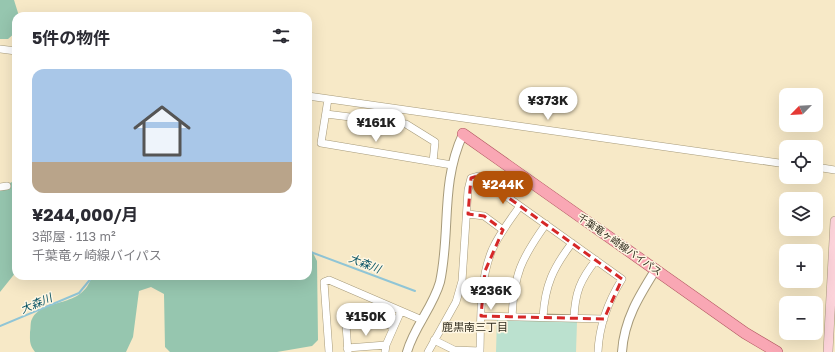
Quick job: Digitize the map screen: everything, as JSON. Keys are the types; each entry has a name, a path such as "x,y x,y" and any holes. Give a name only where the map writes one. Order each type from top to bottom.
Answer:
{"main road":[{"name":"千葉竜ヶ崎線バイパス","path":"463,134 745,333 777,352"},
{"path":"828,352 835,221"}],"street":[{"path":"0,49 12,50"},
{"path":"312,97 779,163"},
{"path":"328,99 321,143 452,165"},
{"path":"326,114 406,124 435,142 433,162"},
{"path":"407,352 411,338 435,297 441,273 446,201 452,165 463,134"},
{"path":"823,168 835,170"},
{"path":"428,352 456,302 462,281 468,214 468,190 471,178 478,176 622,279 608,305 598,352"},
{"path":"434,340 454,350 480,351 485,271 492,249 520,206"},
{"path":"468,214 484,216 503,230"},
{"path":"512,316 513,292 519,267 531,244 546,224"},
{"path":"543,317 544,296 550,277 560,259 572,243"},
{"path":"574,318 578,286 596,260"},
{"path":"622,352 624,336 630,314 637,298 656,270"},
{"path":"329,352 324,282 329,280 422,320"},
{"path":"394,327 351,308 345,311 348,350 385,349 401,311"},
{"path":"481,316 604,319"}],"highlighted area":[{"path":"478,176 622,279 604,319 481,316 485,271 503,230 484,216 468,214 471,178"}],"green space":[{"path":"0,0 14,0 18,12 12,12 12,36 8,39 0,39"},
{"path":"12,182 12,277 0,292 0,188"},
{"path":"312,251 317,261 318,340 312,346 277,352 170,352 165,347 164,294 151,287 139,291 133,337 126,352 35,352 31,345 30,338 32,319 45,307 72,298 80,294 87,287 90,280 312,280"},
{"path":"497,319 577,322 576,352 496,352"}],"waterway":[{"name":"大森川","path":"312,252 415,291"},
{"name":"大森川","path":"0,326 79,293 90,280"}],"district":[{"name":"鹿黒南三丁目","path":"475,326"}]}
